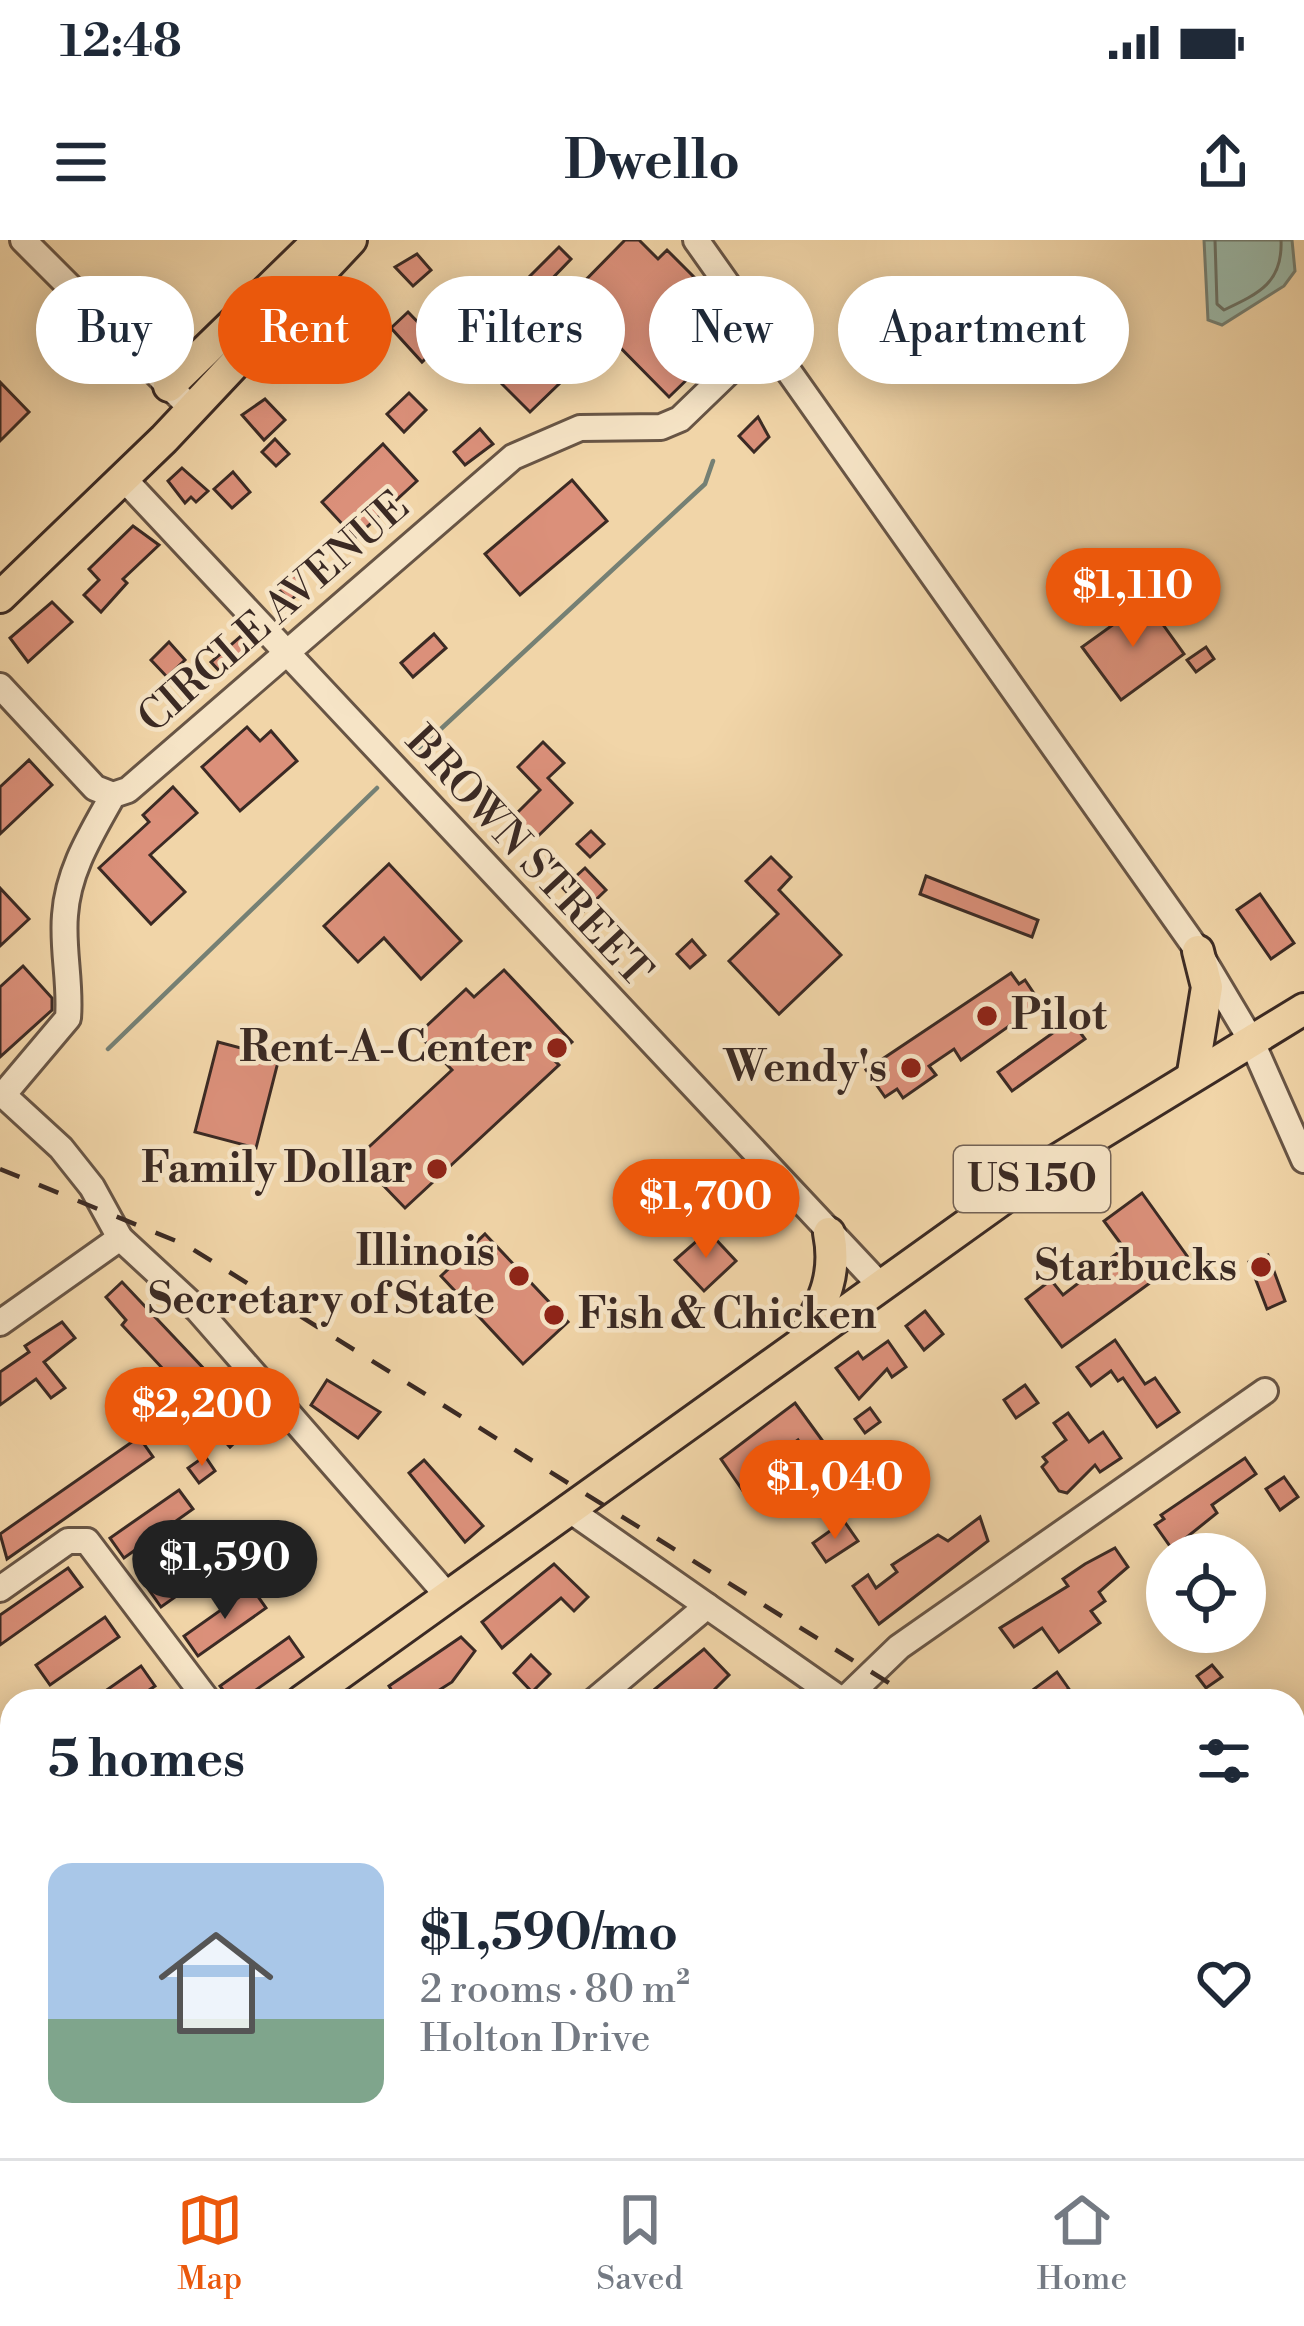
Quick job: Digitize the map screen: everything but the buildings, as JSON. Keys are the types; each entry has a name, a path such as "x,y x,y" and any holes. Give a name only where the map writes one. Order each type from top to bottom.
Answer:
{"main road":[{"path":"169,386 319,240"},
{"path":"0,597 124,479 351,240"},
{"path":"1193,1073 1207,987 1198,951"},
{"name":"US 150","path":"318,1689 1121,1117 1304,1009"},
{"path":"801,1341 829,1286 835,1262 829,1233"}],"street":[{"path":"23,240 191,409"},
{"path":"696,240 722,276"},
{"name":"CIRCLE AVENUE","path":"2,1094 68,1018 64,919 68,890 82,850 113,795 128,790 289,654 513,457 580,428 661,427 680,419 716,384"},
{"path":"798,384 1198,951 1251,1040 1304,1160"},
{"name":"BROWN STREET","path":"124,479 880,1285"},
{"path":"0,686 95,788 113,795"},
{"path":"2,1094 70,1160 120,1238 198,1310 447,1595"},
{"path":"0,1323 120,1238"},
{"path":"856,1689 899,1648 1265,1390"},
{"path":"567,1508 826,1689"},
{"path":"0,1589 68,1541 81,1539 94,1548 199,1689"},
{"path":"608,1689 707,1606"}],"water":[{"path":"1204,240 1292,240 1295,271 1284,286 1222,325 1208,320"}],"waterway":[{"path":"416,752 705,484 713,461"},
{"path":"108,1049 377,788"}],"railway":[{"path":"0,1169 186,1245 899,1689"}],"place":[{"name":"Pilot","path":"987,1016"},
{"name":"Rent-A-Center","path":"557,1048"},
{"name":"Wendy's","path":"911,1068"},
{"name":"Family Dollar","path":"437,1169"},
{"name":"Starbucks","path":"1261,1267"},
{"name":"Illinois Secretary of State","path":"519,1276"},
{"name":"Fish & Chicken","path":"554,1315"}]}
